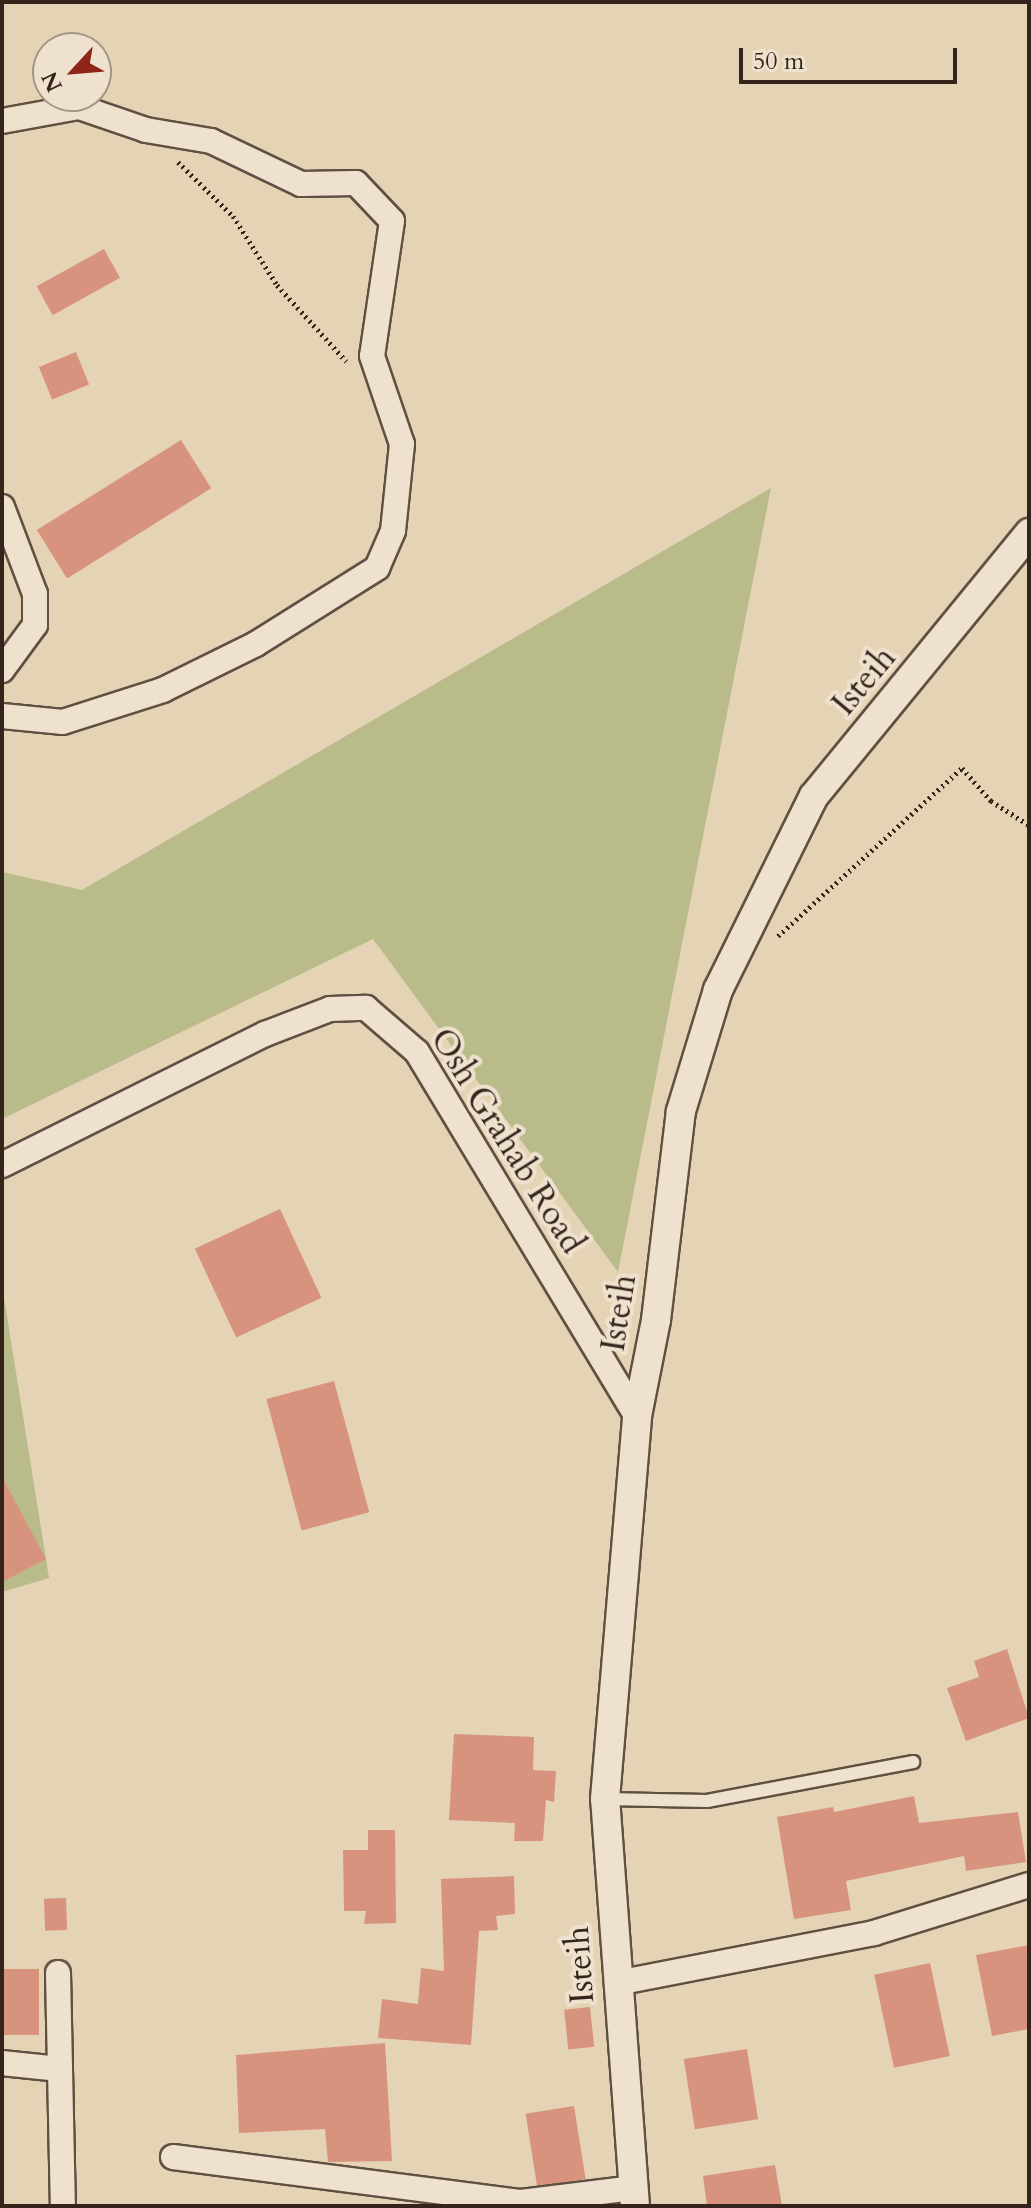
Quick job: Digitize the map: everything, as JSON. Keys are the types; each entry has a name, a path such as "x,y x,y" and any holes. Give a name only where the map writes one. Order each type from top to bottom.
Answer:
{"street":[{"path":"2,121 79,107 146,130 211,141 301,184 356,183 392,221 388,275 372,356 402,444 393,531 377,568 256,644 163,690 63,722 2,716"},
{"path":"2,507 35,594 35,625 2,670"},
{"name":"Isteih","path":"634,2197 605,1799 637,1416 656,1320 681,1111 718,990 814,796 1029,533"},
{"name":"Osh Grahab Road","path":"2,1165 265,1034 330,1009 366,1008 417,1052 637,1416"},
{"path":"617,1983 874,1933 1029,1885"},
{"path":"58,1973 63,2206"},
{"path":"2,2063 60,2069"},
{"path":"173,2157 521,2202 634,2197"}],"lane":[{"path":"605,1799 707,1801 913,1762"}],"path":[{"path":"146,130 233,216 277,285 353,368"},
{"path":"776,937 962,768 991,801 1029,825"}],"green space":[{"path":"771,488 618,1272 373,939 2,1119 2,872 82,890"},
{"path":"2,1285 49,1578 2,1592"}],"building":[{"path":"104,249 120,278 53,315 37,286"},
{"path":"76,352 89,384 52,399 39,367"},
{"path":"181,440 211,488 67,578 37,530"},
{"path":"280,1209 321,1298 236,1338 195,1249"},
{"path":"334,1381 369,1512 302,1530 266,1399"},
{"path":"2,1477 46,1559 2,1582"},
{"path":"1007,1649 1029,1718 966,1741 947,1688 979,1677 974,1661"},
{"path":"454,1734 534,1737 533,1770 556,1771 554,1802 546,1800 543,1841 514,1841 515,1823 449,1820"},
{"path":"914,1796 919,1823 1018,1812 1026,1862 966,1871 964,1856 846,1881 851,1910 794,1919 777,1817 833,1807 834,1812"},
{"path":"368,1830 395,1830 396,1923 364,1924 366,1911 344,1911 343,1850 368,1850"},
{"path":"514,1876 515,1914 496,1916 498,1930 479,1931 471,2045 378,2038 382,1999 418,2004 421,1968 444,1971 441,1879"},
{"path":"66,1898 67,1930 45,1931 44,1899"},
{"path":"1029,1945 1029,2029 992,2036 976,1955"},
{"path":"930,1963 950,2056 894,2068 874,1975"},
{"path":"2,1969 39,1969 39,2035 2,2035"},
{"path":"590,2007 594,2047 568,2049 564,2010"},
{"path":"385,2043 392,2161 328,2162 325,2129 239,2133 236,2055"},
{"path":"747,2049 758,2119 695,2129 684,2059"},
{"path":"574,2106 586,2179 537,2187 526,2114"},
{"path":"775,2165 782,2206 707,2206 703,2176"}]}
